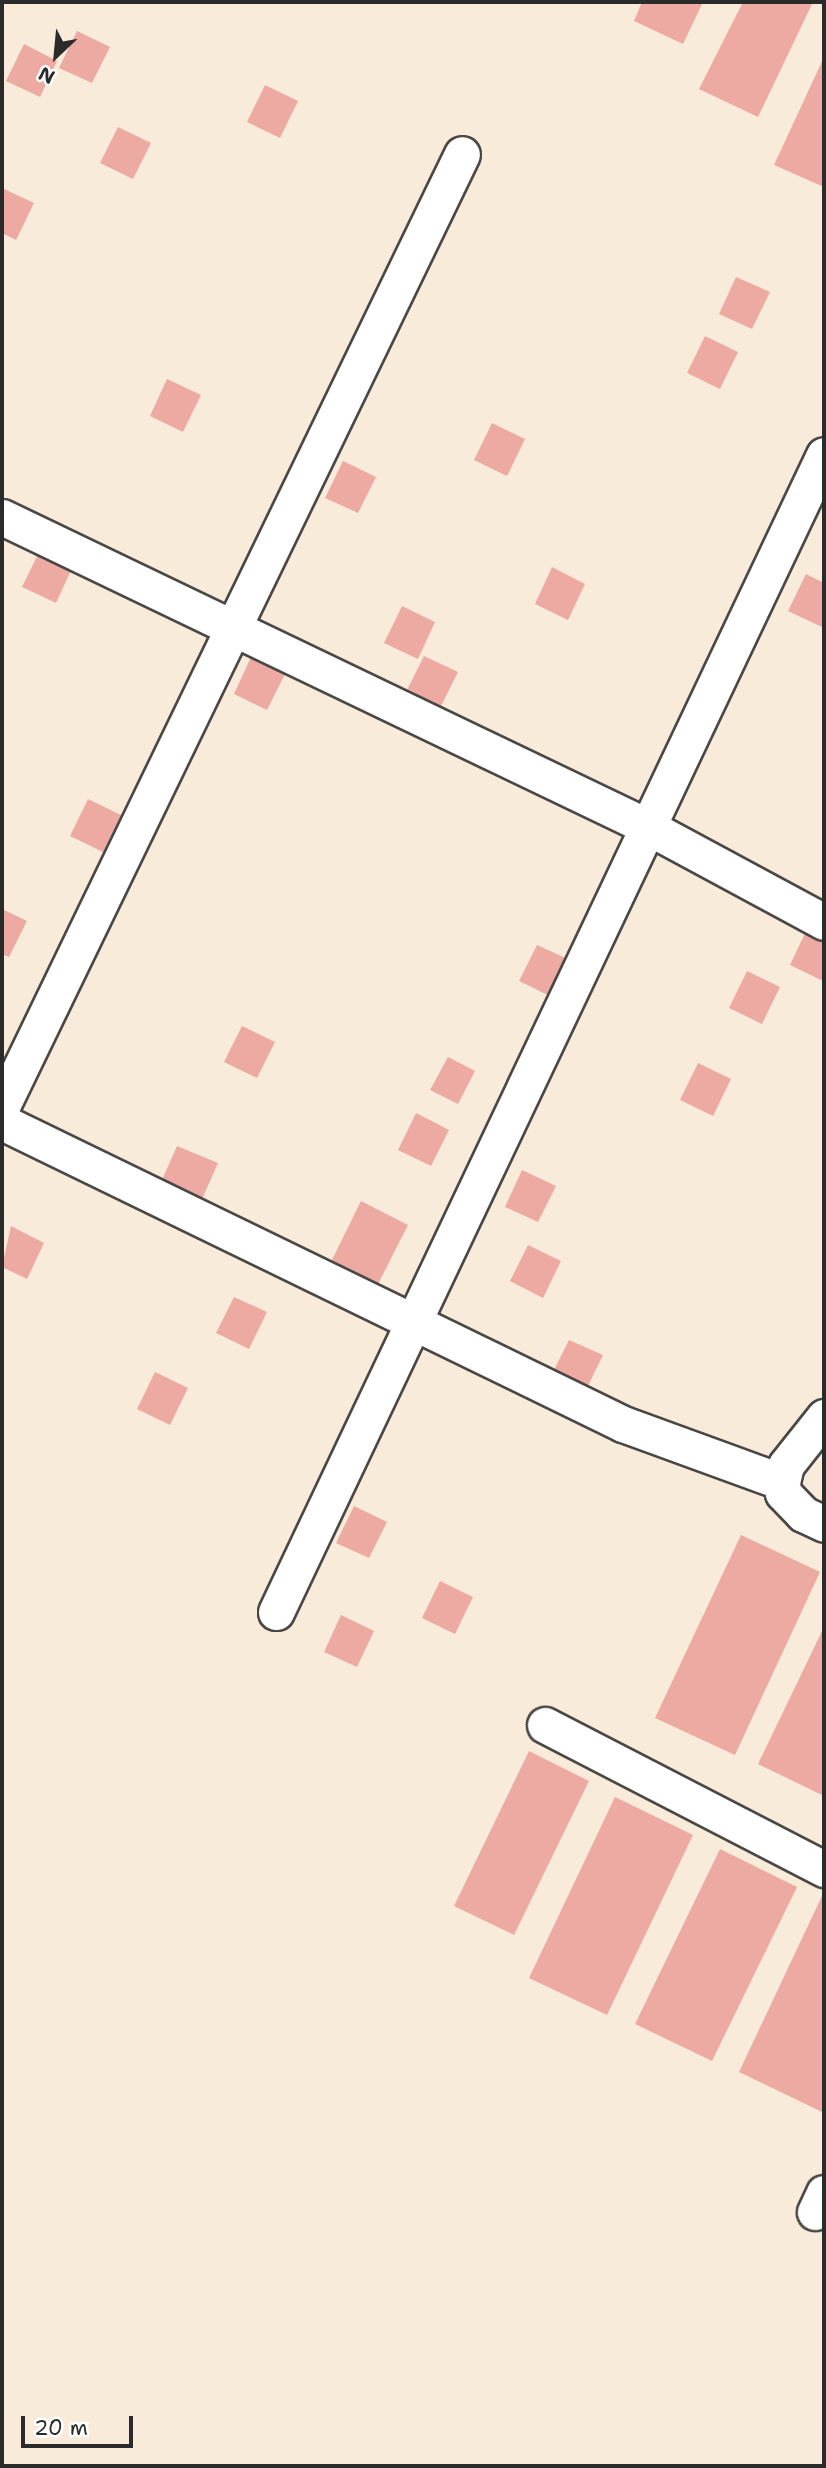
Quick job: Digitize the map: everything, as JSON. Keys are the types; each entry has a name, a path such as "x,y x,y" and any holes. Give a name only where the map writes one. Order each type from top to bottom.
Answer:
{"street":[{"path":"2,1106 463,154"},
{"path":"276,1612 824,455"},
{"path":"2,517 646,826 824,922"},
{"path":"2,1122 623,1424 782,1482"},
{"path":"824,1417 786,1465 782,1482 783,1493 803,1514 824,1524"},
{"path":"545,1725 824,1869"}],"building":[{"path":"642,2 703,2 683,44 634,21"},
{"path":"743,2 813,2 758,117 699,89"},
{"path":"77,31 110,47 92,83 59,68"},
{"path":"24,44 57,61 40,97 6,81"},
{"path":"824,57 824,187 774,165"},
{"path":"265,85 298,101 280,138 247,122"},
{"path":"118,127 151,143 133,179 100,163"},
{"path":"2,188 34,203 16,240 2,233"},
{"path":"736,277 770,292 752,329 719,314"},
{"path":"705,336 738,352 720,389 687,373"},
{"path":"167,379 201,395 183,432 150,416"},
{"path":"492,423 525,439 507,476 474,460"},
{"path":"343,461 376,477 358,513 325,498"},
{"path":"40,550 73,566 56,603 22,587"},
{"path":"552,567 585,584 568,620 535,604"},
{"path":"806,574 824,583 822,627 788,611"},
{"path":"402,606 435,622 418,659 384,643"},
{"path":"424,656 458,672 440,708 406,692"},
{"path":"251,657 285,674 267,710 234,694"},
{"path":"88,799 121,815 103,852 70,836"},
{"path":"2,909 27,921 9,957 2,954"},
{"path":"807,929 824,937 823,981 790,965"},
{"path":"537,945 570,960 552,997 519,981"},
{"path":"747,971 780,987 762,1024 729,1008"},
{"path":"242,1026 275,1042 257,1078 224,1062"},
{"path":"448,1057 475,1071 458,1104 430,1090"},
{"path":"698,1063 731,1079 713,1116 680,1100"},
{"path":"416,1113 449,1130 431,1166 398,1150"},
{"path":"177,1146 218,1163 199,1206 158,1189"},
{"path":"522,1170 556,1186 538,1222 505,1207"},
{"path":"361,1201 408,1225 375,1290 329,1266"},
{"path":"11,1226 44,1243 27,1279 2,1267"},
{"path":"528,1245 561,1261 543,1298 510,1281"},
{"path":"234,1297 267,1312 249,1349 216,1333"},
{"path":"569,1340 603,1355 585,1392 551,1376"},
{"path":"155,1372 188,1388 170,1425 137,1409"},
{"path":"354,1506 387,1522 369,1558 336,1543"},
{"path":"741,1535 820,1572 735,1755 655,1718"},
{"path":"440,1581 473,1597 455,1634 422,1618"},
{"path":"341,1615 374,1631 357,1667 324,1652"},
{"path":"824,1627 824,1796 758,1764"},
{"path":"529,1751 589,1781 514,1935 454,1906"},
{"path":"615,1797 693,1835 607,2015 529,1978"},
{"path":"720,1849 797,1887 712,2061 635,2024"},
{"path":"822,1896 824,2107 822,2112 739,2072"}]}
